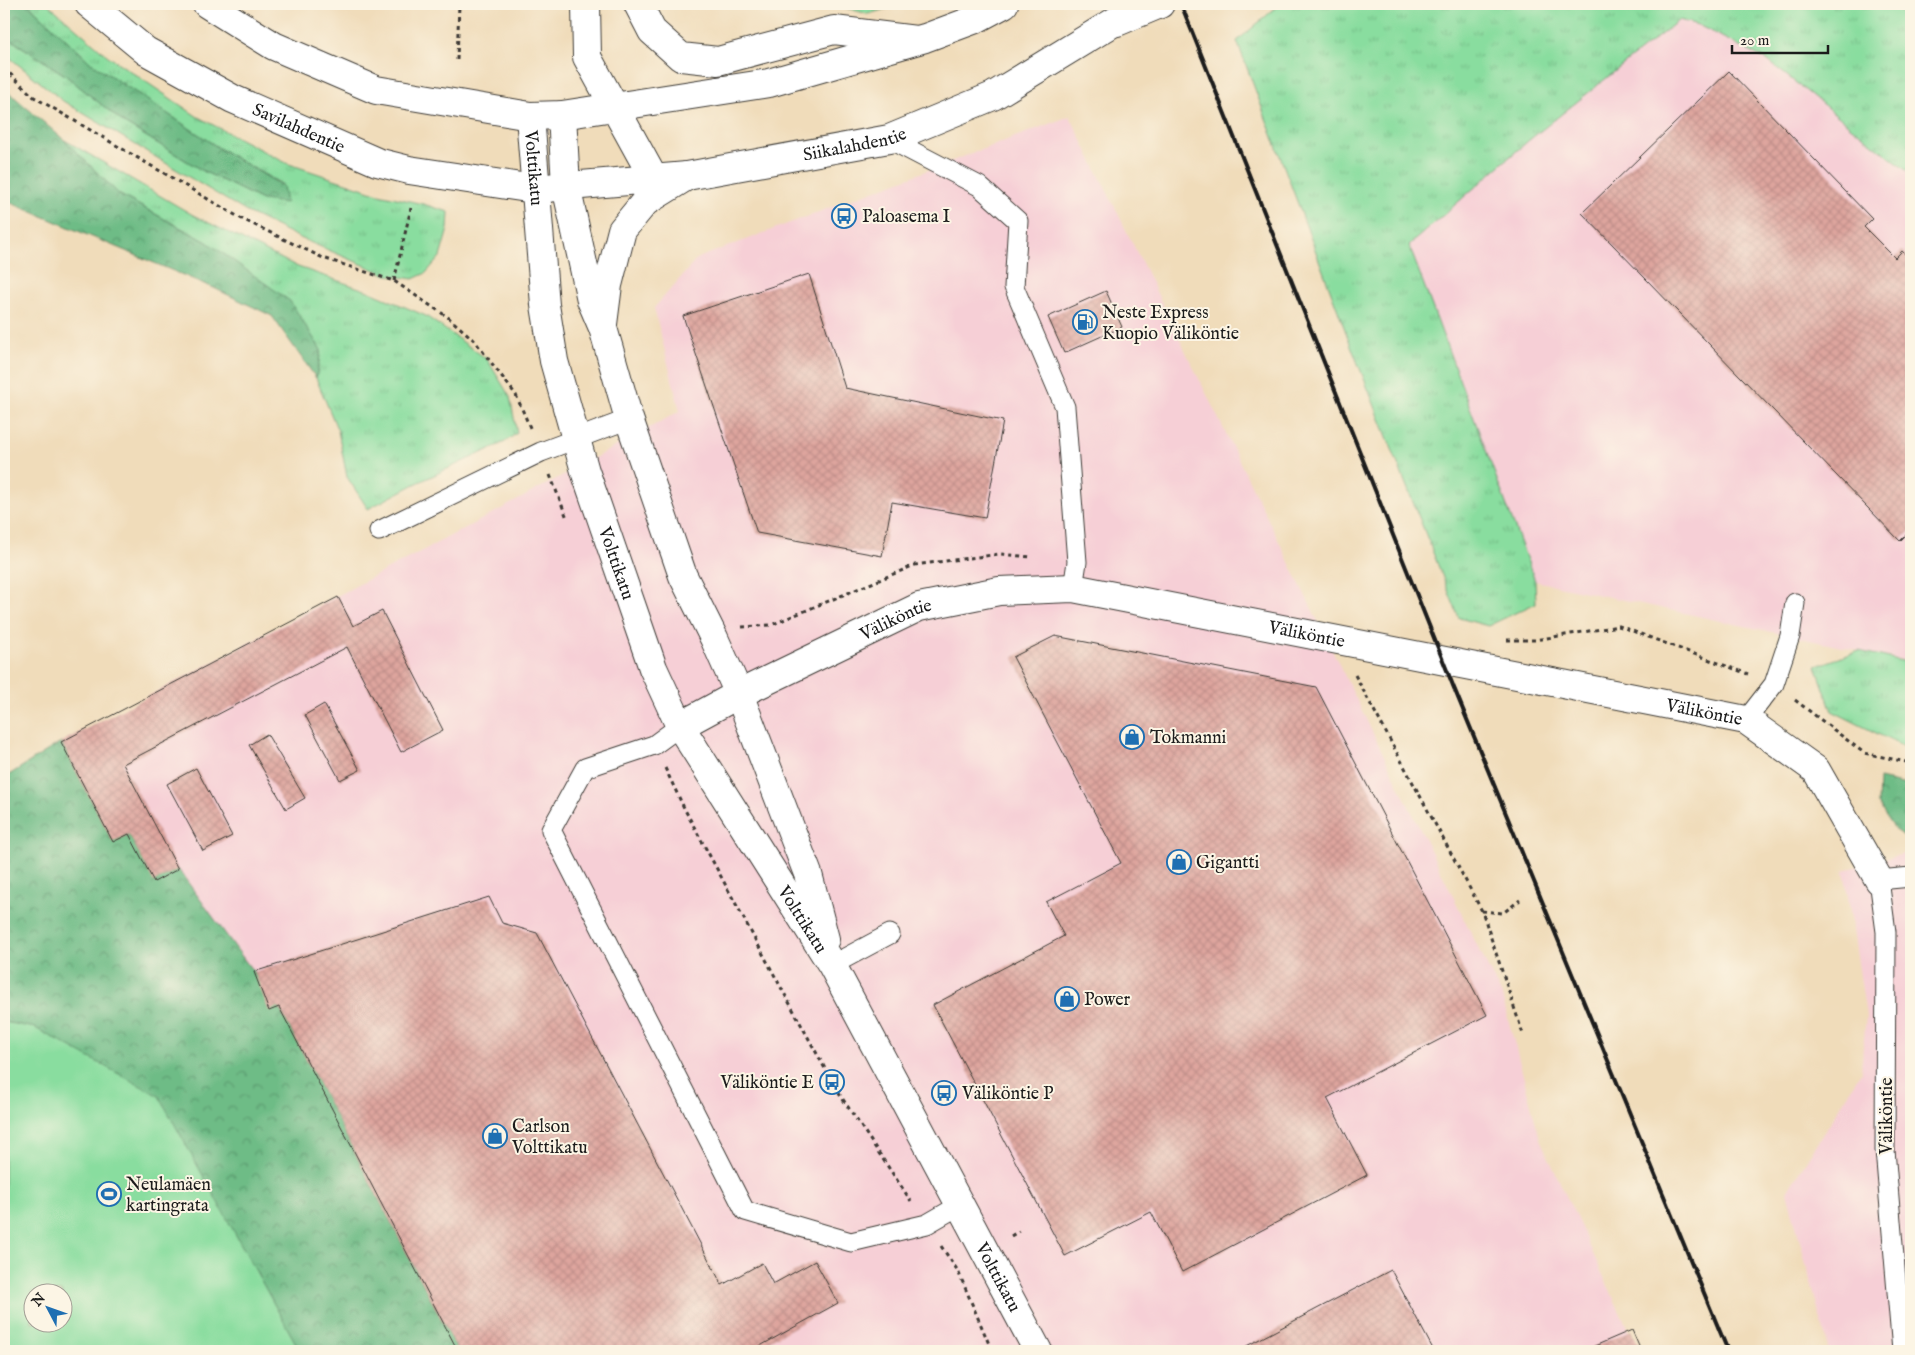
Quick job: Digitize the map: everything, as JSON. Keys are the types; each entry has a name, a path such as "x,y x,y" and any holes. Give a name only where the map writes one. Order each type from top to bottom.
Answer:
{"main road":[{"name":"Savilahdentie","path":"89,4 146,51 224,94 377,162 408,170 534,189"},
{"path":"208,4 274,46 376,90 530,116 562,115 769,83 916,40 976,19 1004,4"},
{"path":"586,4 587,57 654,179"},
{"path":"638,4 652,31 681,57 718,61 834,30 916,40"},
{"name":"Siikalahdentie","path":"534,189 687,176 889,139 993,96 1117,22 1142,4"},
{"path":"1117,22 1160,4"},
{"name":"Volttikatu","path":"562,115 566,186 591,300 603,328 629,419 683,576 739,694 808,874 832,965"},
{"name":"Volttikatu","path":"530,116 534,189 545,305 554,361 574,439 653,668 680,726 832,965 1038,1351"},
{"name":"Volttikatu","path":"603,328 608,285 622,230 645,202 687,176"},
{"name":"Väliköntie","path":"680,726 739,694 919,607 999,591 1073,588 1337,642 1746,720 1816,770 1879,880"}],"lane":[{"path":"889,139 979,186 1018,221 1014,287 1065,407 1078,562 1073,588"},
{"path":"379,531 541,452 629,419"},
{"path":"1746,720 1774,684 1790,636 1795,603"},
{"path":"680,726 654,745 585,768 551,830 745,1212 851,1242 927,1224 960,1205"},
{"path":"1879,880 1911,878"},
{"name":"Väliköntie","path":"1879,880 1886,932 1885,1150 1902,1351"},
{"path":"832,965 890,934"}],"path":[{"path":"457,60 459,4"},
{"path":"4,68 34,97 242,220 323,258 394,281 411,208"},
{"path":"1337,642 1482,911 1523,1034"},
{"path":"1864,753 1911,763"},
{"path":"1482,911 1503,913 1520,900"}],"shaded area":[{"path":"1617,4 1698,25 1767,60 1911,174 1911,662 1535,581 1409,245"},
{"path":"1070,116 1502,996 1540,1139 1638,1351 380,1351 61,742 505,507 680,411 654,308 698,258"},
{"path":"1911,852 1911,1351 1829,1351 1787,1192 1861,1072 1866,1016 1844,870"}],"green space":[{"path":"4,4 28,4 90,62 222,150 283,186 286,203 262,200 205,172 124,123 65,75 4,35"},
{"path":"28,4 48,4 108,56 198,117 286,163 379,194 449,212 448,229 440,257 426,273 413,279 387,275 300,238 245,211 63,101 4,53 4,35 65,75 124,123 205,172 262,200 283,185 222,150 90,62"},
{"path":"831,4 904,4 868,14"},
{"path":"1280,4 1892,4 1911,21 1911,174 1767,60 1698,25 1679,20 1528,141 1409,245 1535,581 1536,603 1488,626 1459,618 1353,351 1237,41"},
{"path":"4,88 63,139 120,195 207,242 290,301 321,350 316,378 272,316 214,288 4,200"},
{"path":"63,139 193,215 298,267 368,291 426,316 487,359 510,397 517,433 505,442 415,484 368,509 347,477 338,431 316,378 321,350 207,242 120,195"},
{"path":"1859,651 1911,663 1911,748 1904,747 1832,711 1816,666"},
{"path":"61,742 113,842 129,834 154,881 178,869 279,1007 458,1351 300,1351 159,1097 35,1028 4,1022 4,778"},
{"path":"1879,779 1911,786 1911,840 1896,831 1878,804"},
{"name":"Neulamäen kartingrata","path":"4,1022 35,1028 159,1096 300,1351 4,1351"}],"building":[{"path":"1729,71 1872,219 1864,227 1895,258 1902,251 1911,260 1911,530 1900,541 1582,213"},
{"path":"809,274 845,388 1003,421 985,518 892,502 882,556 757,533 683,316"},
{"name":"Neste Express Kuopio Väliköntie","path":"1106,291 1122,327 1064,353 1048,317"},
{"path":"338,597 353,626 382,611 443,730 401,752 347,647 123,764 178,869 154,882 129,834 113,842 61,742"},
{"path":"1055,636 1316,687 1487,1015 1327,1098 1367,1175 1182,1272 1151,1212 1065,1256 933,1005 1064,936 1046,902 1121,863 1013,657"},
{"path":"324,704 360,770 340,780 305,715"},
{"path":"267,734 305,798 286,809 249,745"},
{"path":"196,768 232,836 203,851 167,784"},
{"name":"Carlson Volttikatu","path":"489,897 502,923 537,933 722,1285 762,1263 773,1284 815,1261 838,1303 751,1351 458,1351 279,1007 269,1011 254,972"},
{"path":"1391,1270 1434,1351 1237,1351"},
{"path":"1632,1330 1641,1351 1583,1351"}],"railway":[{"path":"1181,4 1454,688 1728,1351"}],"place":[{"name":"Paloasema I","path":"844,216"},
{"name":"Neste Express Kuopio Väliköntie","path":"1085,322"},
{"name":"Tokmanni","path":"1132,737"},
{"name":"Gigantti","path":"1179,862"},
{"name":"Power","path":"1067,999"},
{"name":"Väliköntie E","path":"832,1082"},
{"name":"Väliköntie P","path":"944,1093"},
{"name":"Carlson Volttikatu","path":"495,1136"},
{"name":"Neulamäen kartingrata","path":"109,1194"}]}
